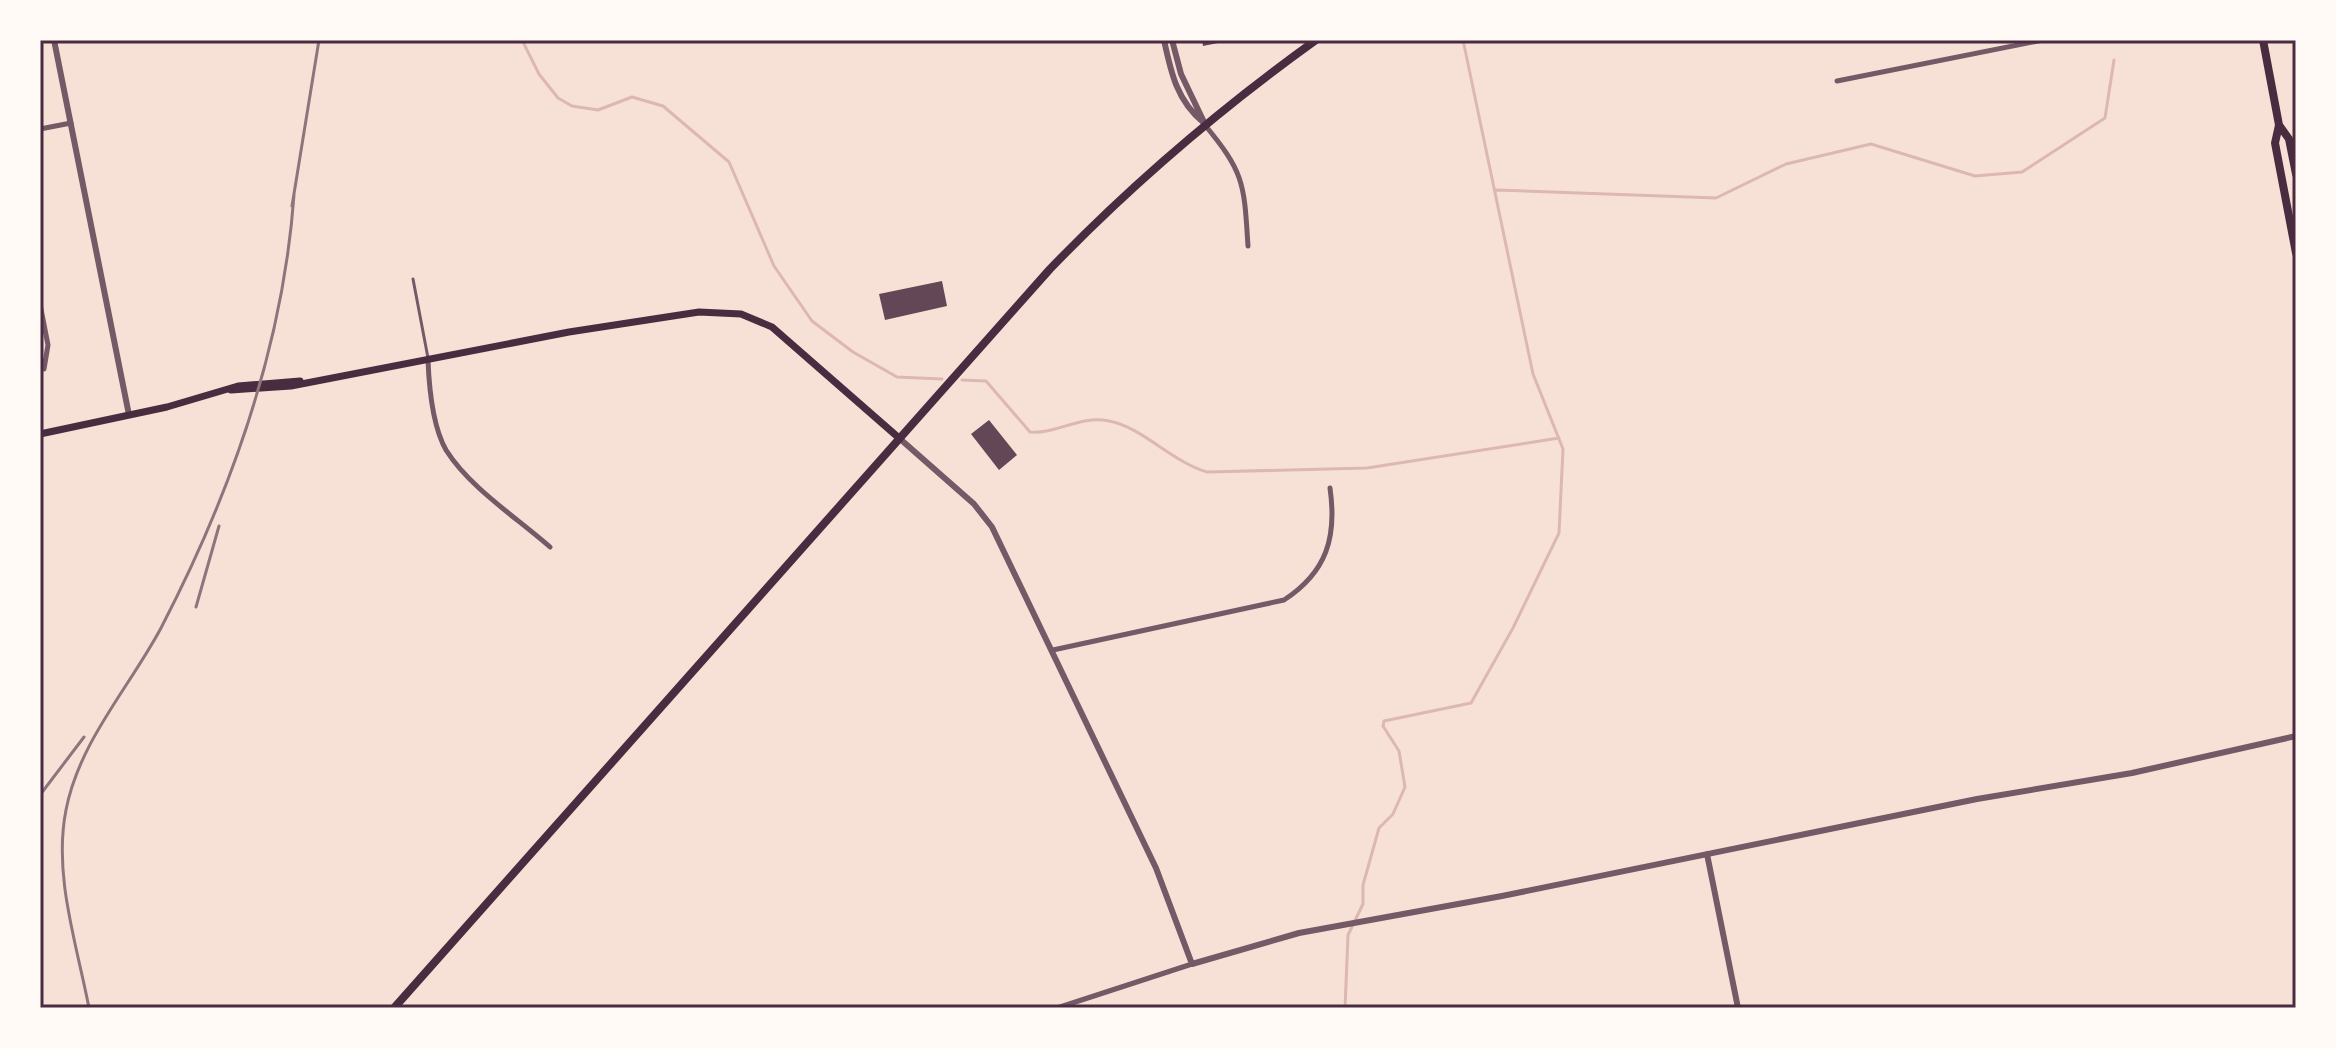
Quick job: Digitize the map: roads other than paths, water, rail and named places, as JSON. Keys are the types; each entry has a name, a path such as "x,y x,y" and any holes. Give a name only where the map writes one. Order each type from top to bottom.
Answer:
{"main road":[{"path":"394,1008 1083,235 1204,123 1316,40"},
{"path":"2263,40 2279,125 2275,143 2296,253"},
{"path":"2279,125 2289,139 2296,174"},
{"path":"40,434 254,383 302,382 715,311 741,314 781,333 899,438"}],"street":[{"path":"54,40 129,415"},
{"path":"1164,40 1181,97 1188,110 1204,123 1242,176 1248,246"},
{"path":"1172,40 1181,74 1204,123"},
{"path":"1837,81 2043,40"},
{"path":"40,129 71,123"},
{"path":"40,304 48,345 44,369"},
{"path":"428,360 440,432 447,451 465,474 550,547"},
{"path":"899,438 987,519 1156,868 1192,964"},
{"path":"1053,650 1272,605 1295,593 1317,572 1333,527 1330,488"},
{"path":"1057,1008 1192,964 1335,925 2008,793 2132,773 2296,736"},
{"path":"1707,854 1738,1008"}],"lane":[{"path":"413,279 428,360"}],"waterway":[{"path":"522,40 539,74 558,98 572,106 598,110 632,97 663,106 729,162 774,266 812,321 853,352 897,377 942,379"},
{"path":"1345,1008 1348,935 1363,904 1363,885 1379,828 1393,814 1405,787 1399,751 1383,726 1384,721 1471,703 1513,628 1559,533 1563,449 1533,374 1463,40"},
{"path":"1496,190 1716,198 1786,164 1871,144 1975,176 2022,172 2105,118 2114,60"},
{"path":"962,380 986,381 1030,432 1088,420 1109,421 1133,430 1182,461 1207,472 1367,468 1559,438"}],"railway":[{"path":"292,206 319,40"},
{"path":"89,1008 64,885 62,860 66,810 93,738 161,628 210,525 231,472 266,364 288,252 294,195"},
{"path":"196,607 219,526"},
{"path":"40,795 84,737"}]}
